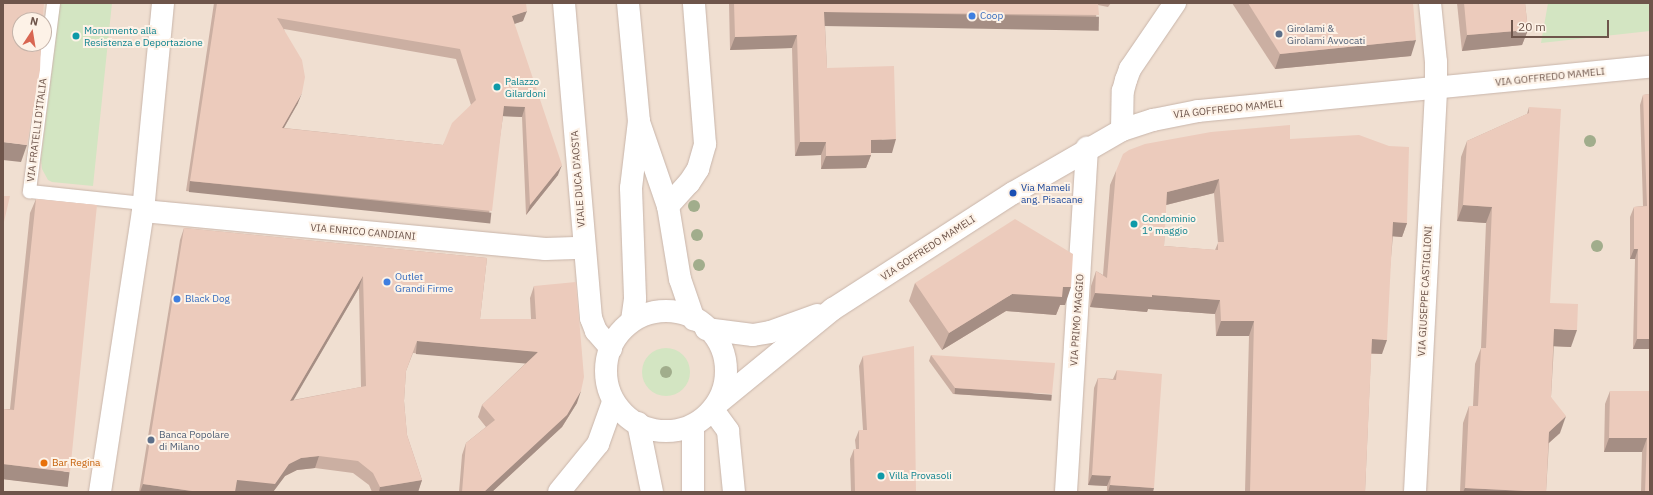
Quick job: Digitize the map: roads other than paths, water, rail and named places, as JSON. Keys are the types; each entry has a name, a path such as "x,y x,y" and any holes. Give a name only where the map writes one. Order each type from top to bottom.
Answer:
{"street":[{"path":"100,492 143,207 164,3"},
{"name":"VIALE DUCA D'AOSTA","path":"564,3 591,318 596,331 611,348"},
{"path":"628,3 639,121 630,188 635,300 632,321"},
{"path":"668,206 689,183 698,169 705,144 694,3"},
{"path":"1122,130 1122,91 1130,69 1175,3"},
{"name":"VIA GIUSEPPE CASTIGLIONI","path":"1415,492 1436,89 1436,62 1430,3"},
{"name":"VIA GOFFREDO MAMELI","path":"715,406 833,309 1087,148 1122,130 1153,120 1198,111 1650,67"},
{"path":"639,121 668,206 680,279 700,324 716,340 727,362 726,388 715,406 693,426 659,429 638,423 625,416 613,402 605,374 611,348 622,328 632,321 658,312 671,312 700,324"},
{"name":"VIA PRIMO MAGGIO","path":"1066,492 1087,148"},
{"name":"VIA ENRICO CANDIANI","path":"143,207 545,249 584,248"},
{"name":"VIA GOFFREDO MAMELI","path":"700,324 733,334 770,332 833,309"},
{"path":"559,492 598,444 613,402"},
{"path":"715,406 728,431 734,492"},
{"path":"638,423 652,492"},
{"path":"693,426 693,492"}],"lane":[{"name":"VIA FRATELLI D'ITALIA","path":"53,3 29,191 143,207"}],"place":[{"name":"Coop","path":"972,16"},
{"name":"Girolami & Girolami Avvocati","path":"1279,34"},
{"name":"Monumento alla Resistenza e Deportazione","path":"76,36"},
{"name":"Palazzo Gilardoni","path":"497,87"},
{"name":"Via Mameli ang. Pisacane","path":"1013,193"},
{"name":"Condominio 1° maggio","path":"1134,224"},
{"name":"Outlet Grandi Firme","path":"387,282"},
{"name":"Black Dog","path":"177,299"},
{"name":"Banca Popolare di Milano","path":"151,440"},
{"name":"Bar Regina","path":"44,463"},
{"name":"Villa Provasoli","path":"881,476"}]}
